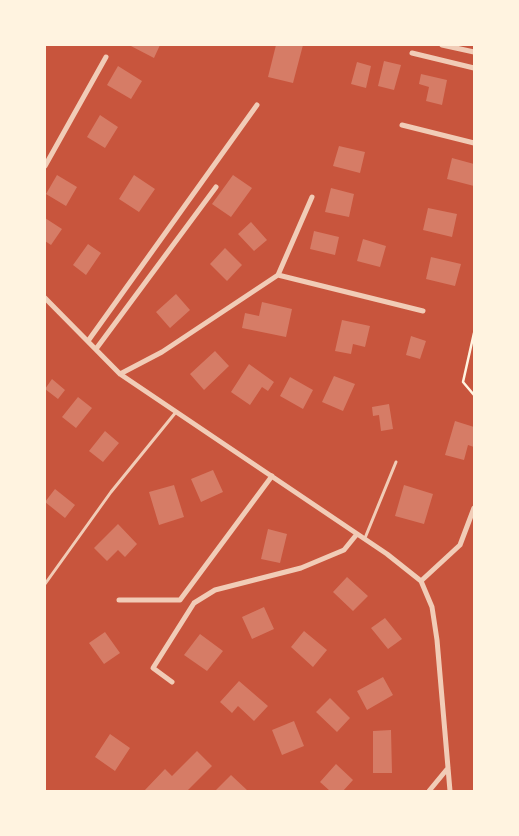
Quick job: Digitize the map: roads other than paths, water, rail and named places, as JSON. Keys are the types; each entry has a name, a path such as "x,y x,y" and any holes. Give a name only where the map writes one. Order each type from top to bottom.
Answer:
{"street":[{"path":"442,45 474,52"},
{"path":"412,53 474,68"},
{"path":"45,166 106,57"},
{"path":"88,341 257,105"},
{"path":"402,125 474,143"},
{"path":"96,349 216,187"},
{"path":"120,374 162,352 278,275 312,197"},
{"path":"278,275 424,311"},
{"path":"45,298 120,374 357,534 421,581 432,607 437,640 450,791"},
{"path":"119,600 180,600 272,476"},
{"path":"421,581 460,545 474,508"},
{"path":"172,682 153,668 194,603 215,590 301,568 344,550 357,534"},
{"path":"428,791 448,768"}],"lane":[{"path":"45,584 111,492 177,412"},
{"path":"364,539 396,462"}]}
